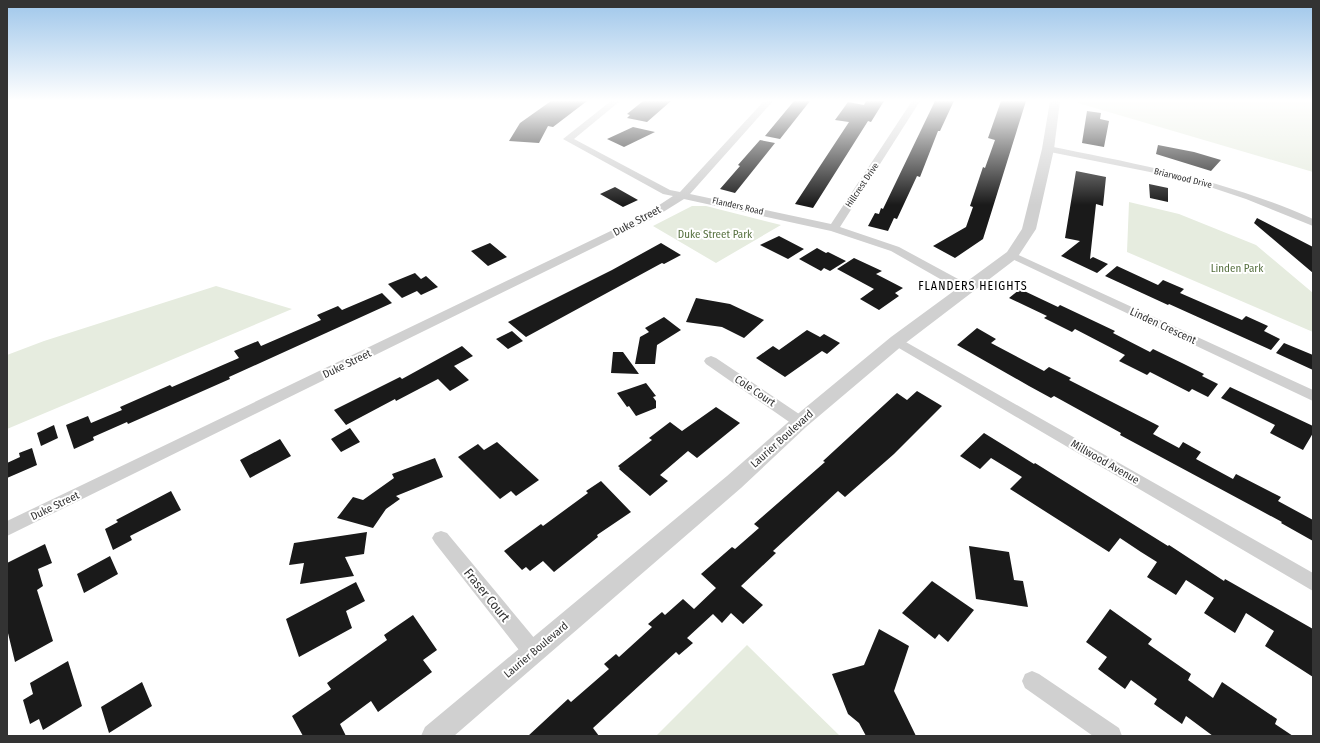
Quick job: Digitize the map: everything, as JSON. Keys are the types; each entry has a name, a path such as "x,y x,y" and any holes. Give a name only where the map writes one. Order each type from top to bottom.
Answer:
{"street":[{"name":"Flanders Road","path":"572,136 568,139 666,192 684,194 834,228 895,249 967,289"},
{"path":"684,194 737,136"},
{"name":"Hillcrest Drive","path":"834,228 894,136"},
{"name":"Laurier Boulevard","path":"434,736 734,482 800,422 897,341 1012,255 1029,230 1050,136"},
{"name":"Briarwood Drive","path":"1048,149 1179,176 1233,191 1272,205 1313,223"},
{"name":"Duke Street","path":"7,529 648,217 684,194"},
{"name":"Linden Crescent","path":"1012,255 1313,396"},
{"name":"Millwood Avenue","path":"897,341 1313,583"},
{"name":"Cole Court","path":"711,361 800,422"},
{"name":"Fraser Court","path":"441,538 533,652"},
{"path":"1032,681 1111,736"}],"green space":[{"path":"1189,136 1313,136 1313,172"},
{"name":"Linden Park","path":"1129,202 1179,214 1256,245 1313,293 1313,332 1127,252"},
{"name":"Duke Street Park","path":"692,206 706,206 781,225 716,263 653,226"},
{"path":"216,286 292,309 7,429 7,355 44,341"},
{"path":"747,645 840,736 656,736"}],"building":[{"path":"512,136 543,136 539,143 509,141"},
{"path":"614,136 647,136 624,147 607,139"},
{"path":"765,136 783,136 780,139"},
{"path":"840,136 859,136 813,208 795,204"},
{"path":"918,136 936,136 920,177 917,176 897,219 894,218 888,231 868,226 875,213 879,214 881,208 883,209"},
{"path":"989,136 1015,136 983,239 955,258 933,246 966,227 973,207 970,206 983,167 985,168 995,140 988,138"},
{"path":"1083,136 1106,136 1104,147 1082,143"},
{"path":"760,140 775,143 735,193 720,189 740,166 738,165"},
{"path":"1158,145 1194,152 1221,160 1211,171 1156,154"},
{"path":"1076,171 1106,177 1103,206 1096,204 1090,259 1093,257 1108,264 1097,273 1061,256 1080,241 1065,238"},
{"path":"1149,184 1168,188 1168,202 1150,198"},
{"path":"615,187 638,200 623,207 600,194"},
{"path":"1257,218 1313,247 1313,273 1254,223"},
{"path":"779,236 804,249 788,259 760,245"},
{"path":"490,243 507,257 488,266 471,251"},
{"path":"661,243 681,255 664,264 662,263 526,337 508,322 612,270"},
{"path":"817,248 846,261 830,271 824,268 821,271 799,259"},
{"path":"854,258 882,271 876,274 903,288 895,293 899,296 879,310 860,299 874,289 837,269"},
{"path":"1117,266 1158,285 1163,280 1184,289 1180,293 1242,320 1246,316 1268,326 1264,331 1280,339 1271,350 1105,276"},
{"path":"415,273 421,279 426,276 438,287 421,295 417,291 402,298 388,284"},
{"path":"1020,289 1058,307 1060,305 1115,331 1113,333 1150,352 1153,349 1204,374 1202,376 1218,384 1208,397 1192,389 1189,392 1150,372 1147,375 1119,361 1125,355 1075,329 1072,332 1044,318 1047,316 1009,298"},
{"path":"382,293 392,303 229,377 230,379 128,424 127,422 93,437 94,440 74,449 66,425 88,416 91,423 122,410 120,407 170,385 172,387 239,358 234,351 258,341 261,346 321,320 317,315 338,306 342,310"},
{"path":"696,298 730,304 764,320 744,338 722,327 686,322"},
{"path":"664,317 681,330 657,345 655,364 635,364 640,337 649,332 645,328"},
{"path":"977,328 996,339 991,343 1044,371 1049,367 1071,378 1069,380 1159,426 1153,434 1179,448 1183,442 1201,452 1196,459 1233,479 1236,474 1281,497 1278,501 1313,520 1313,541 1281,523 1282,522 1120,435 1121,433 1054,396 1051,398 957,345"},
{"path":"807,330 820,337 824,334 840,343 827,354 822,351 785,377 756,358 773,346 779,350"},
{"path":"512,331 523,341 508,349 496,339"},
{"path":"1284,343 1313,355 1313,370 1276,353"},
{"path":"462,346 473,356 454,366 469,380 450,391 438,379 396,401 395,399 346,425 334,410 400,377 402,379"},
{"path":"613,352 623,352 639,374 611,373"},
{"path":"646,383 656,396 653,397 656,401 656,408 636,416 629,406 627,407 617,393"},
{"path":"1230,387 1313,426 1313,433 1303,450 1270,433 1275,425 1221,398"},
{"path":"917,391 942,406 894,454 845,497 838,491 773,551 776,553 741,586 763,605 743,624 731,613 722,623 713,614 687,638 693,643 679,655 676,652 593,728 599,736 528,736 568,699 571,702 609,669 604,664 616,654 619,657 652,627 648,624 662,612 665,615 683,599 694,609 716,588 701,574 732,547 735,549 759,528 754,524 825,462 823,461 897,393 907,400"},
{"path":"716,407 740,423 697,458 688,451 660,475 668,481 650,496 619,469 620,468 618,466 652,440 649,438 670,422 682,431"},
{"path":"54,425 58,438 41,446 37,433"},
{"path":"350,428 360,442 341,452 331,439"},
{"path":"984,433 1168,546 1169,545 1224,581 1225,579 1313,629 1313,677 1265,646 1274,631 1246,613 1235,633 1204,613 1214,598 1186,580 1176,595 1147,577 1157,562 1120,538 1109,552 1010,489 1022,477 991,458 980,469 960,456"},
{"path":"280,439 291,456 250,478 240,460"},
{"path":"497,442 539,480 516,496 511,491 500,499 458,457 478,444 484,450"},
{"path":"32,448 37,465 7,478 7,463 20,457 19,453"},
{"path":"435,458 443,477 396,496 400,499 386,509 373,528 337,518 353,497 363,500 394,478 392,474"},
{"path":"601,481 631,512 597,535 598,537 554,572 543,561 530,571 526,567 522,570 504,551 541,524 543,526 588,493 586,491"},
{"path":"171,491 181,510 130,536 132,540 113,550 105,529 118,522 116,520"},
{"path":"367,532 364,554 345,557 354,576 300,584 304,563 289,565 294,543"},
{"path":"45,544 52,563 38,569 43,586 37,590 53,641 15,662 7,629 7,563"},
{"path":"969,546 1009,552 1014,580 1023,581 1028,607 976,599"},
{"path":"110,556 118,574 84,593 77,574"},
{"path":"932,581 974,610 948,642 939,634 935,639 902,613"},
{"path":"356,582 365,601 346,611 352,628 299,657 286,619"},
{"path":"1110,609 1152,639 1148,644 1191,674 1188,680 1213,698 1222,682 1277,719 1275,724 1293,736 1213,736 1186,716 1182,724 1154,704 1157,699 1131,680 1125,689 1098,669 1107,657 1086,642"},
{"path":"413,615 437,650 423,660 432,672 378,712 371,701 340,724 346,736 303,736 292,716 331,689 327,683 387,640 384,635"},
{"path":"879,629 909,646 894,691 916,736 866,736 859,723 848,714 832,674 864,665"},
{"path":"68,661 82,706 43,730 39,719 30,724 23,700 33,694 30,683"},
{"path":"142,682 152,706 109,733 101,707"}],"district":[{"name":"FLANDERS HEIGHTS","path":"973,286"}]}
